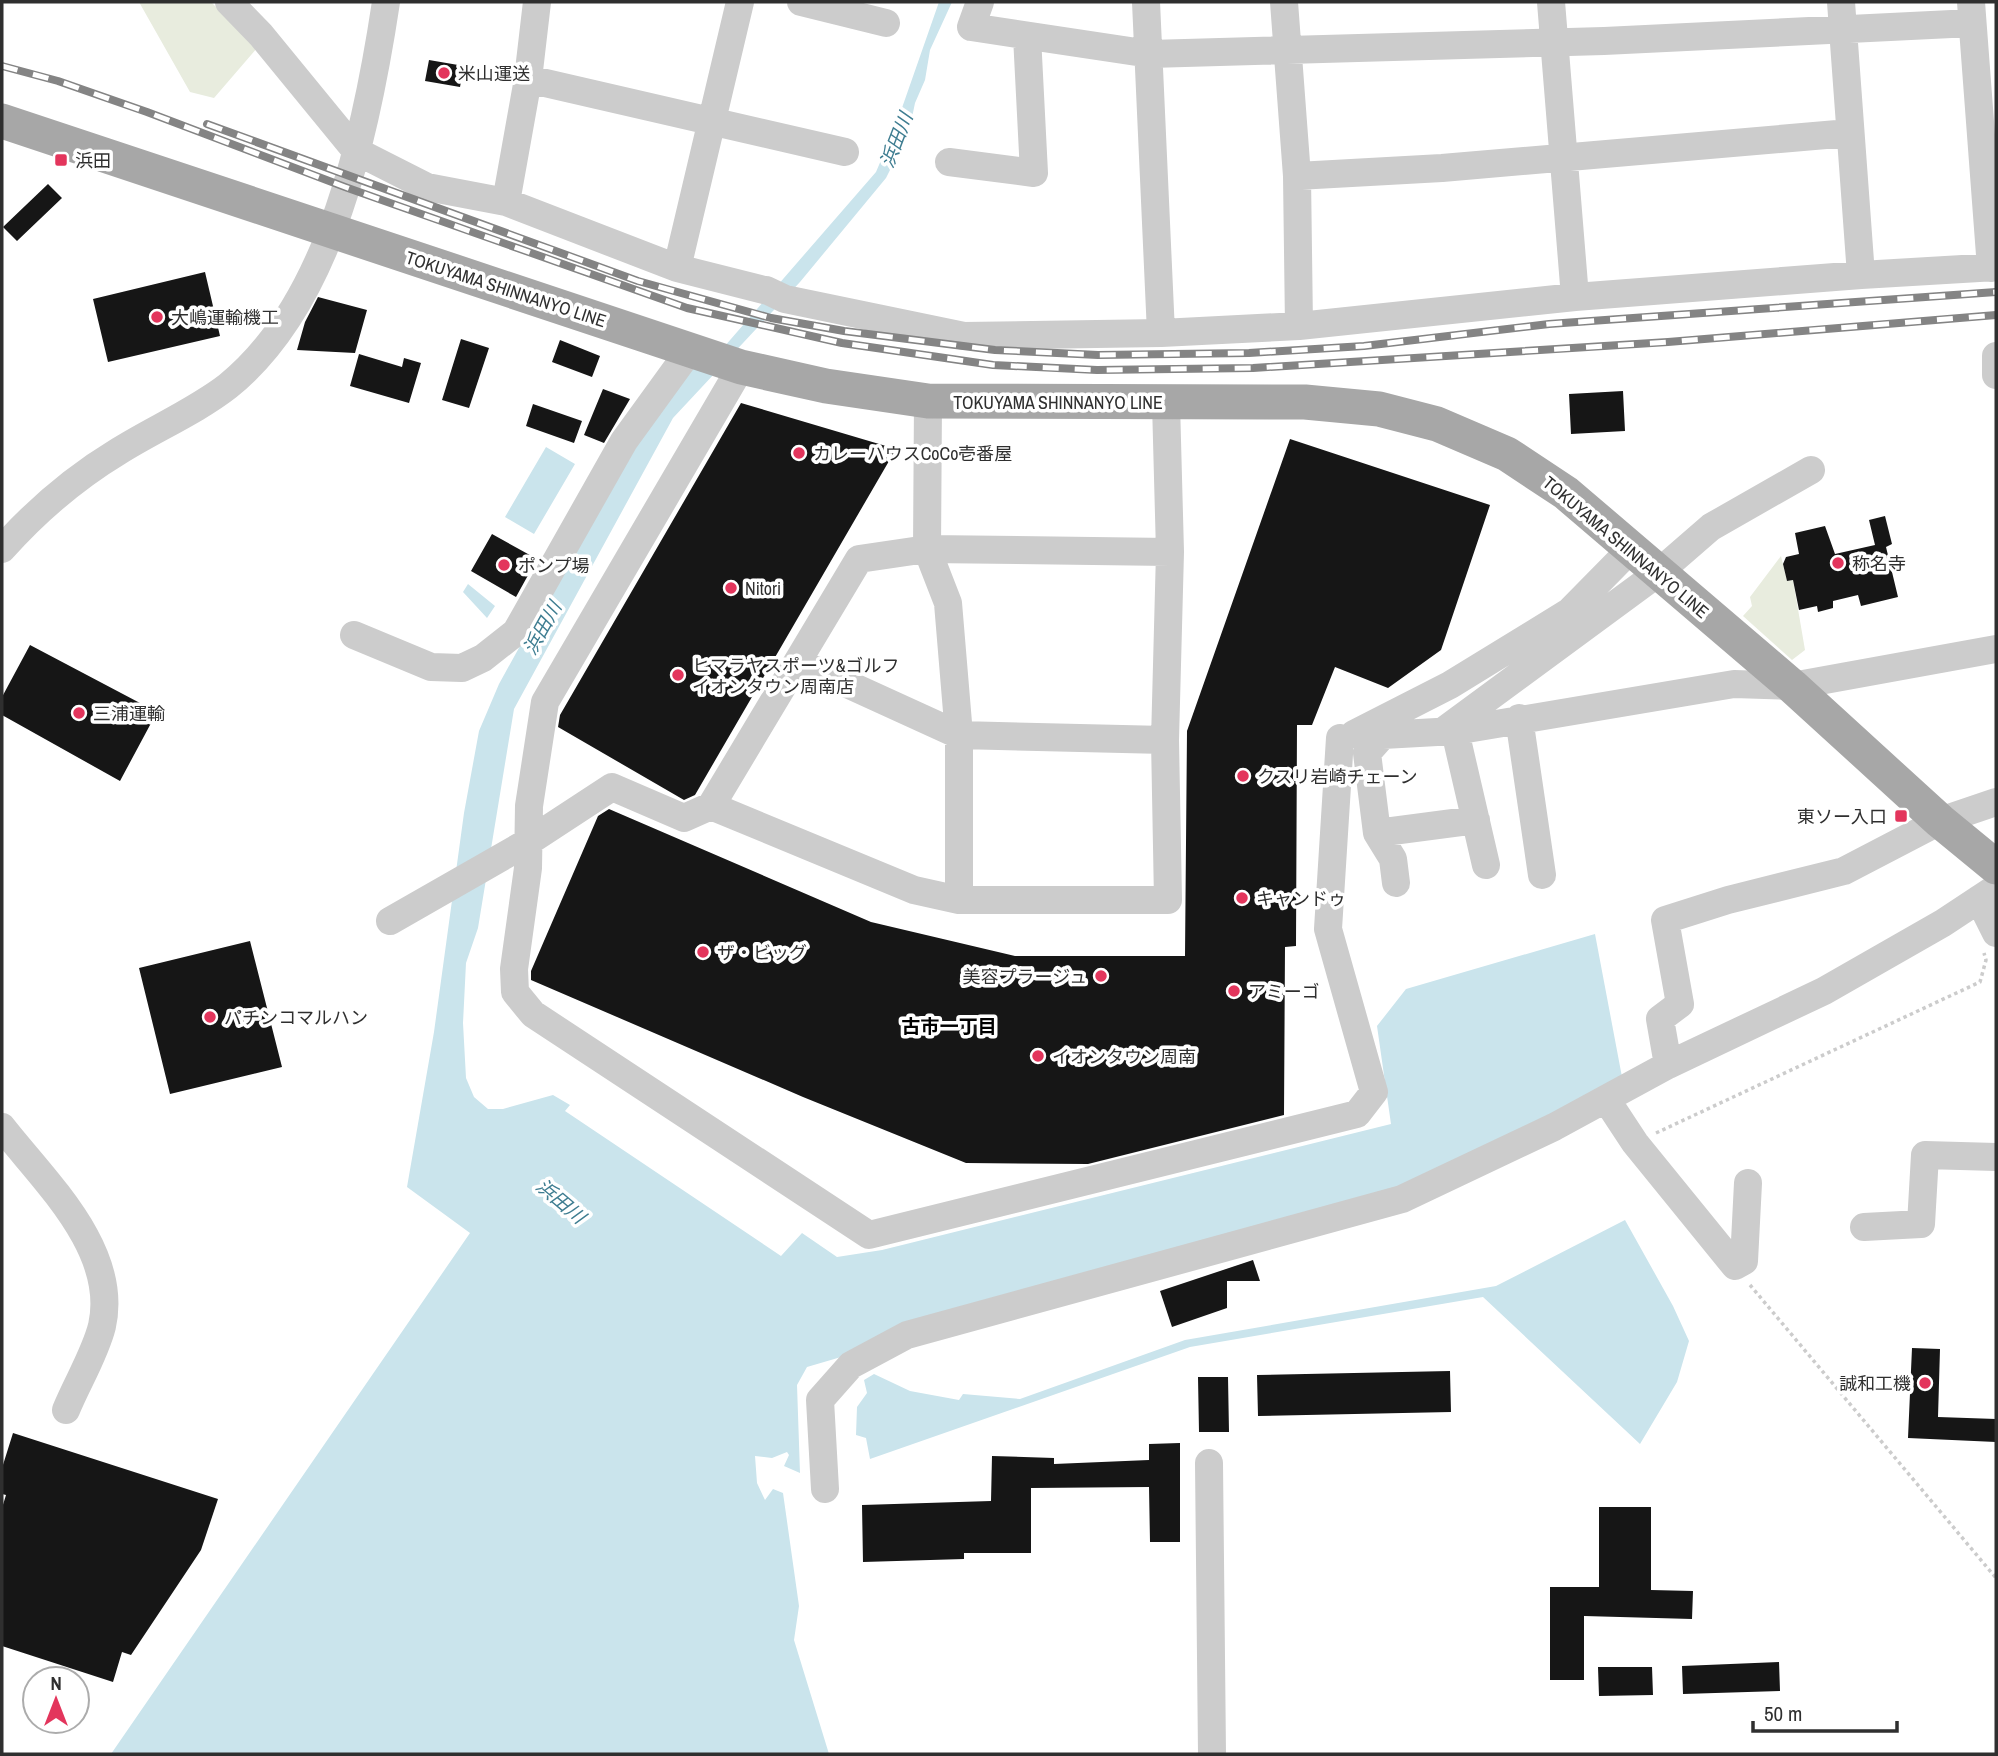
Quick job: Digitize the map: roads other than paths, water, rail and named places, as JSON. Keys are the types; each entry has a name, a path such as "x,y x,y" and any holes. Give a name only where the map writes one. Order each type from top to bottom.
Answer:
{"main road":[{"name":"TOKUYAMA SHINNANYO LINE","path":"2,121 715,359 826,386 928,401 1305,402 1380,409 1437,424 1507,454 1566,493 1792,686 1940,821 1996,867"}],"street":[{"path":"229,2 270,45 356,151 427,187 506,202 677,268 773,293 964,335 1161,333 1299,326 1575,297 1994,267 1972,12 1842,15 1553,41 1289,52 1150,54 971,27 980,2"},
{"path":"2,550 26,522 116,453 227,386 270,345 290,318 308,283 329,230 356,151 371,97 386,2"},
{"path":"506,202 528,79 537,2"},
{"path":"677,268 740,2"},
{"path":"801,2 886,23"},
{"path":"1146,2 1161,333"},
{"path":"1284,2 1297,176 1299,326"},
{"path":"1551,2 1575,297"},
{"path":"1842,15 1861,275"},
{"path":"949,162 1034,173 1027,36"},
{"path":"528,79 845,152"},
{"path":"1297,176 1849,133"},
{"path":"1996,356 1996,375"},
{"path":"355,635 431,667 462,668 483,658 516,632 624,441 715,359"},
{"path":"715,359 545,702 529,806 528,868 514,969 515,992 533,1014 869,1235 1357,1114 1374,1092 1328,929 1347,736 1450,685 1569,612 1631,549"},
{"path":"928,401 927,549 948,603 959,735 959,900"},
{"path":"711,806 914,890 959,900 1168,900 1165,740 1170,552 1166,402"},
{"path":"1448,732 1658,573 1711,527 1811,470"},
{"path":"390,921 528,842 612,787 684,818 711,806 859,559 927,549 1170,552"},
{"path":"1396,883 1393,859 1377,833 1367,753 1383,736 1448,732 1734,684 1792,686 1996,649"},
{"path":"799,662 959,735 1165,740"},
{"path":"1519,718 1542,875"},
{"path":"1448,732 1476,820 1486,865"},
{"path":"1668,1065 1660,1018 1680,1004 1665,920 1728,900 1844,872 1940,821 1996,803"},
{"path":"1377,833 1476,820"},
{"path":"825,1489 820,1400 851,1366 907,1335 1402,1199 1554,1128 1668,1065 1824,990 1988,894 1992,942"},
{"path":"1605,1099 1635,1143 1735,1266 1744,1261 1748,1183"},
{"path":"2,1127 78,1225 105,1280 102,1326 66,1410"},
{"path":"1864,1227 1922,1224 1925,1155 1996,1157"},
{"path":"1209,1463 1212,1754"}],"water":[{"name":"浜田川","path":"939,2 952,2 930,50 925,80 915,103 909,132 886,178 800,282 673,418 514,709 478,928 466,963 463,1023 466,1078 474,1097 488,1109 503,1109 553,1095 570,1105 565,1111 781,1256 802,1233 837,1257 882,1250 1391,1124 1377,1026 1406,989 1595,934 1622,1077 1400,1193 807,1367 797,1385 800,1473 784,1466 789,1455 787,1452 772,1458 755,1456 757,1483 765,1500 773,1489 783,1493 799,1606 794,1640 829,1754 111,1754 470,1233 407,1187 434,1032 464,813 479,731 499,684 631,445 687,372 724,347 876,172 896,125"},
{"path":"546,447 575,464 534,534 505,517"},
{"path":"468,584 495,606 487,618 463,592"},
{"path":"1625,1220 1673,1306 1689,1341 1677,1382 1640,1444 1483,1297 1190,1347 870,1459 866,1438 856,1435 857,1407 867,1393 864,1380 874,1374 910,1391 959,1400 963,1394 1020,1399 1185,1340 1496,1286"}],"railway":[{"path":"2,66 58,81 147,112 345,187 687,308 842,343 993,365 1097,370 1253,368 1668,342 1996,315"},
{"path":"207,124 638,281 771,318 844,331 995,350 1098,355 1249,353 1364,346 1549,324 1996,292"}],"place":[{"name":"米山運送","path":"444,73"},
{"name":"浜田","path":"61,160"},
{"name":"大嶋運輸機工","path":"157,317"},
{"name":"カレーハウスCoCo壱番屋","path":"799,453"},
{"name":"称名寺","path":"1838,563"},
{"name":"ポンプ場","path":"504,565"},
{"name":"Nitori","path":"731,588"},
{"name":"ヒマラヤスポーツ&ゴルフ イオンタウン周南店","path":"678,675"},
{"name":"三浦運輸","path":"79,713"},
{"name":"クスリ岩崎チェーン","path":"1243,776"},
{"name":"東ソー入口","path":"1901,816"},
{"name":"キャンドゥ","path":"1242,898"},
{"name":"ザ・ビッグ","path":"703,952"},
{"name":"美容プラージュ","path":"1101,976"},
{"name":"アミーゴ","path":"1234,991"},
{"name":"パチンコマルハン","path":"210,1017"},
{"name":"イオンタウン周南","path":"1038,1056"},
{"name":"誠和工機","path":"1925,1383"}],"district":[{"name":"古市一丁目","path":"949,1026"}]}
